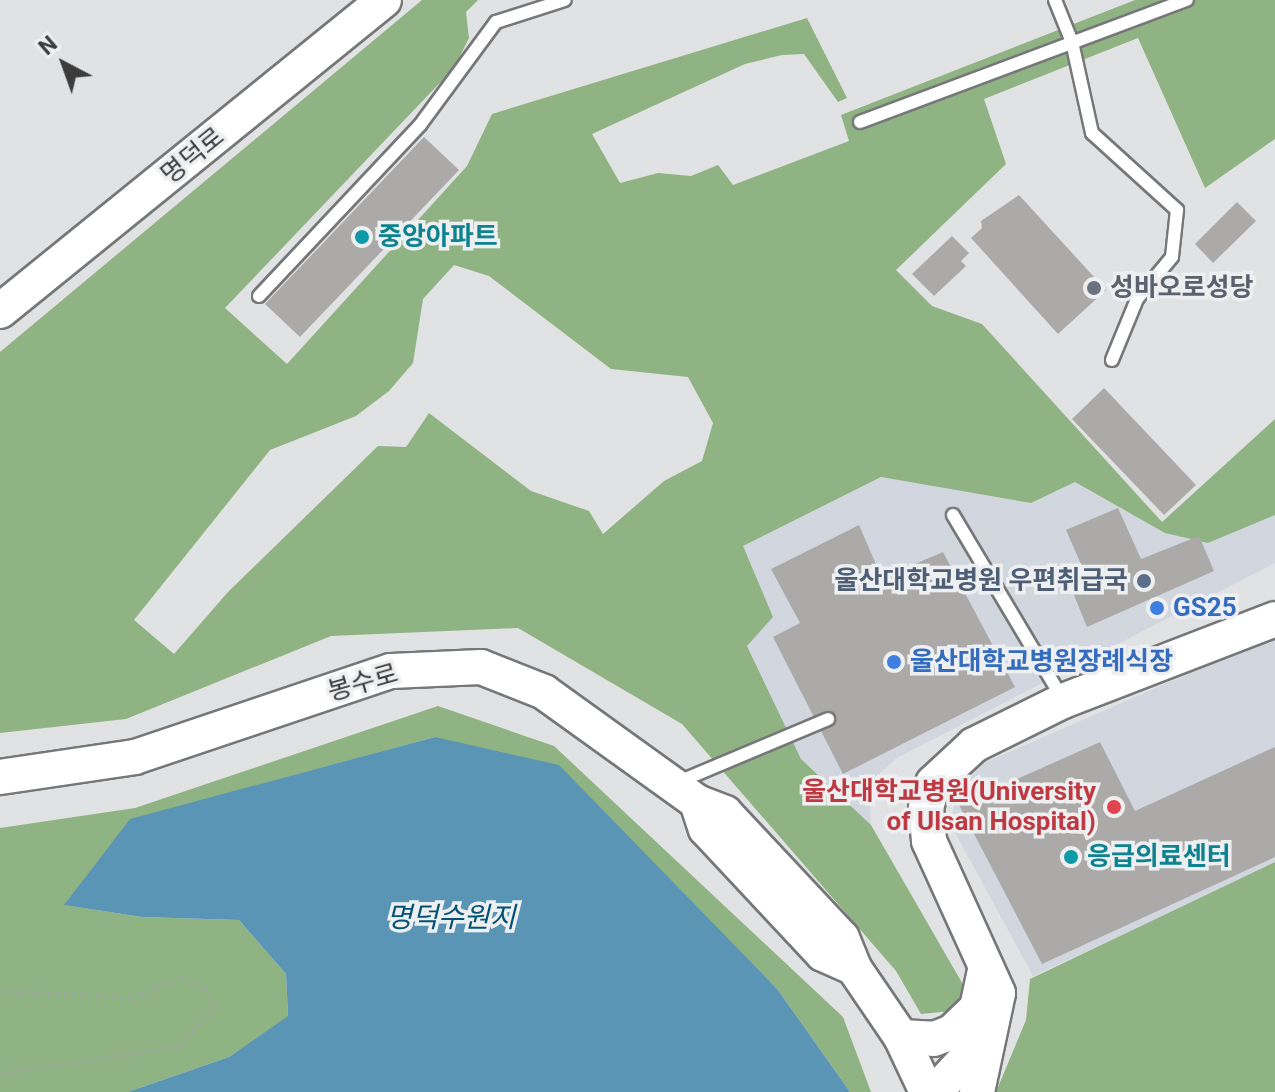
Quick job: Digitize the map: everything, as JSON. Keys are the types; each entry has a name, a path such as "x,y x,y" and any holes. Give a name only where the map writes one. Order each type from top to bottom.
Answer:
{"street":[{"name":"명덕로","path":"0,311 384,0"},
{"path":"977,1092 996,1018 998,993 929,841 926,808 933,783 974,745 1063,701 1275,619"},
{"name":"봉수로","path":"0,777 135,757 391,671 481,667 544,692 686,792 725,813 842,938 854,968 901,1037 927,1092"},
{"path":"901,1037 934,1039 967,1020 984,990 979,947"},
{"path":"935,1092 977,1050 996,1018"}],"lane":[{"path":"259,296 420,125 496,22 565,0"},
{"path":"1055,0 1072,42 1092,133 1177,210 1172,257 1137,299 1112,360"},
{"path":"860,122 1072,42 1162,4 1187,0"},
{"path":"953,515 1063,701"},
{"path":"686,792 828,719"}],"path":[{"path":"0,991 135,997 181,978 205,988 214,1006 180,1046 0,1074"}],"shaded area":[{"path":"881,477 1031,503 1075,482 1165,533 1208,543 1275,515 1275,563 895,759 868,785 871,825 801,759 747,645 773,617 742,546"},
{"name":"울산대학교병원(University of Ulsan Hospital)","path":"1275,636 1275,865 1033,976 950,823 957,792 984,763"}],"green space":[{"path":"422,0 478,0 466,12 469,38 454,68 225,308 287,364 467,166 492,114 807,18 847,98 838,102 804,54 782,55 745,64 592,134 620,183 658,173 691,176 718,165 733,185 849,141 841,115 1135,0 1275,0 1275,139 1205,188 1138,38 984,99 1006,164 896,270 932,306 982,324 1162,522 1275,419 1275,515 1208,543 1165,533 1075,482 1031,503 881,477 743,546 773,617 747,646 801,759 871,825 965,988 951,1011 921,1014 896,971 682,724 518,628 331,636 126,719 0,733 0,352","holes":["454,265 489,276 611,369 688,377 713,423 702,461 664,481 603,534 589,511 531,491 429,413 406,447 378,446 228,592 174,654 134,620 270,450 356,416 389,391 413,363 423,299"]},
{"path":"438,706 554,746 843,1017 871,1092 850,1092 778,990 668,881 435,737 130,820 65,905 142,917 239,920 286,974 288,1017 229,1057 128,1092 0,1092 0,828 135,808"},
{"path":"1275,862 1275,1092 996,1092 1026,1020 1030,979"}],"water":[{"name":"명덕수원지","path":"435,737 559,765 778,990 850,1092 128,1092 229,1057 288,1016 286,974 239,920 142,917 64,905 130,819"}],"building":[{"name":"중앙아파트","path":"424,137 459,170 300,337 265,304"},
{"name":"성바오로성당","path":"1019,195 1106,290 1058,334 971,238 982,228 981,221"},
{"path":"1237,202 1256,221 1213,263 1195,244"},
{"path":"952,236 969,253 961,261 966,266 934,296 912,274"},
{"path":"1104,388 1196,485 1164,515 1072,419"},
{"path":"1118,508 1141,559 1199,536 1214,571 1087,627 1067,578 1084,571 1066,530"},
{"name":"울산대학교병원장례식장","path":"859,525 882,578 943,552 1015,687 843,774 773,637 800,623 771,569"},
{"name":"응급의료센터","path":"1100,742 1135,811 1275,747 1275,857 1042,964 959,805"}],"place":[{"name":"중앙아파트","path":"362,237"},
{"name":"성바오로성당","path":"1094,288"},
{"name":"울산대학교병원 우편취급국","path":"1144,581"},
{"name":"GS25","path":"1157,608"},
{"name":"울산대학교병원장례식장","path":"894,662"},
{"name":"울산대학교병원(University of Ulsan Hospital)","path":"1114,807"},
{"name":"응급의료센터","path":"1071,857"}]}
